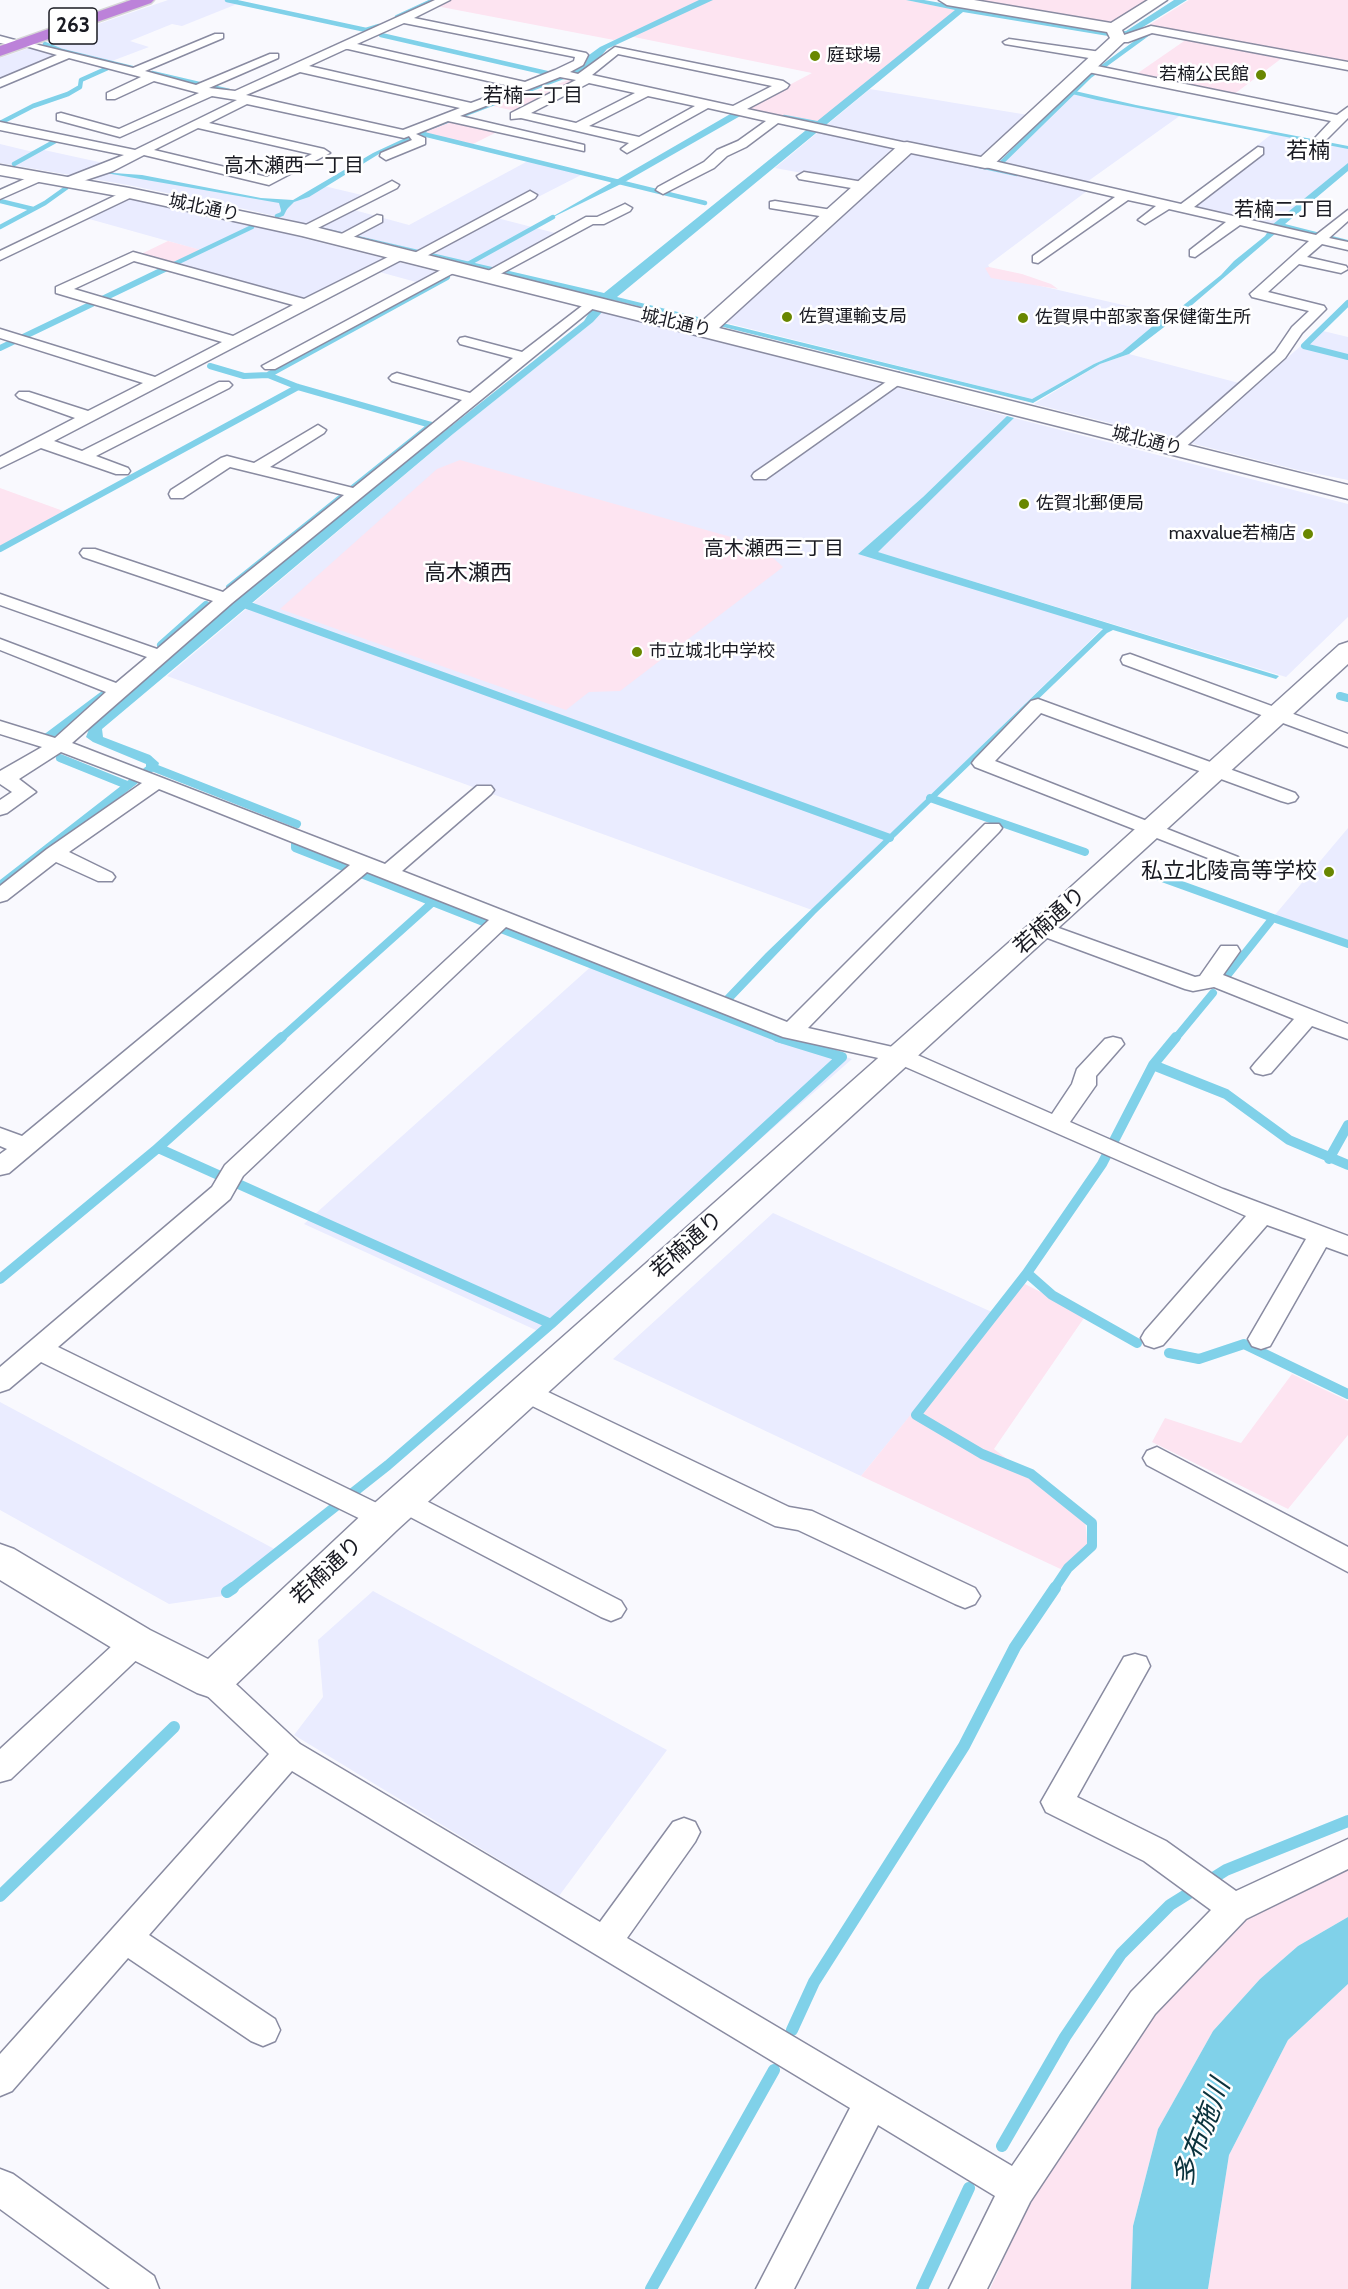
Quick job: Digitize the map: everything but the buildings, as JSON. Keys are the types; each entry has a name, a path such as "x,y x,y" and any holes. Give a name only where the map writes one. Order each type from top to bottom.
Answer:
{"highway":[{"name":"263","path":"7,44 131,0"},
{"name":"263","path":"7,44 146,0"}],"street":[{"path":"68,182 108,168 300,68 372,34 375,30 444,0"},
{"path":"947,0 1116,33 1128,39 1151,29 1348,66"},
{"path":"985,163 1096,66 1116,33 1159,0"},
{"path":"402,19 582,55 579,63 559,73 446,117 413,135"},
{"path":"137,70 219,36"},
{"path":"179,41 195,45"},
{"path":"1009,42 1096,66 1318,113 1344,116"},
{"path":"7,44 137,70 152,77 413,135 421,141 386,156"},
{"path":"348,46 527,86"},
{"path":"491,128 584,79 615,50 783,85 742,112"},
{"path":"1,82 67,55"},
{"path":"61,117 120,133 205,88 274,56"},
{"path":"300,68 472,107"},
{"path":"559,73 704,106 742,112 773,121 809,126 905,149 985,163 1103,190 1123,197 1184,208 1235,222 1265,226 1281,232 1321,236 1348,246"},
{"path":"111,96 152,77"},
{"path":"578,127 644,93"},
{"path":"619,154 704,106"},
{"path":"520,114 639,141"},
{"path":"1321,138 1344,116"},
{"path":"446,117 580,148"},
{"path":"663,190 709,165 722,153 742,144 773,121"},
{"path":"0,126 139,152 269,181 324,153 196,124"},
{"path":"710,325 905,149"},
{"path":"1184,208 1258,151"},
{"name":"城北通り","path":"0,170 129,193 303,230 346,236 416,254 454,267 494,271 601,305 710,325 899,378 1348,492"},
{"path":"804,176 863,186"},
{"path":"0,195 38,177"},
{"path":"1103,190 1116,181"},
{"path":"303,230 392,184"},
{"path":"0,256 129,193"},
{"path":"0,463 306,304 416,254 530,195"},
{"path":"1038,259 1123,197"},
{"path":"775,205 832,214"},
{"path":"1145,220 1164,206"},
{"path":"494,271 591,220 599,221 625,208"},
{"path":"1175,448 1280,355 1297,330 1319,309 1257,294 1348,214"},
{"path":"346,236 377,219"},
{"path":"1195,254 1235,222"},
{"path":"235,341 61,290 133,256 306,304"},
{"path":"1295,259 1341,269"},
{"path":"270,366 454,267"},
{"path":"0,808 26,792 2,778 59,745 71,732 226,599 358,494 471,398 525,357 601,305"},
{"path":"0,333 156,382"},
{"path":"465,341 525,357"},
{"path":"397,378 471,398"},
{"path":"760,476 899,378"},
{"path":"83,457 224,385"},
{"path":"24,395 89,417"},
{"path":"257,468 318,430"},
{"path":"40,442 122,471"},
{"path":"0,448 17,454"},
{"path":"177,494 227,461 358,494"},
{"path":"89,553 226,599"},
{"path":"0,599 160,656"},
{"path":"0,644 119,691"},
{"name":"若楠通り","path":"212,1681 369,1505 525,1391 1150,831 1348,650"},
{"path":"1130,660 1348,741"},
{"path":"1231,861 982,763 1038,705 1288,797"},
{"path":"0,727 33,740 59,745 146,778 359,869 388,872 498,923 791,1032 898,1055 1112,1150 1257,1219 1348,1246"},
{"path":"0,896 146,778"},
{"path":"388,872 484,790"},
{"path":"791,1032 992,828"},
{"path":"54,853 105,877"},
{"path":"0,1167 359,869"},
{"path":"0,1382 221,1193 234,1171 498,923"},
{"path":"1042,928 1193,984 1208,980 1348,1032"},
{"path":"1208,980 1229,951"},
{"path":"1263,1068 1308,1017"},
{"path":"1056,1125 1084,1085 1085,1074 1113,1044"},
{"path":"0,1136 24,1147"},
{"path":"1154,1338 1257,1219"},
{"path":"1261,1339 1320,1236"},
{"path":"38,1349 369,1505 611,1610"},
{"path":"525,1391 785,1518 802,1519 965,1596"},
{"path":"1157,1458 1348,1561"},
{"path":"0,1560 136,1642 212,1681 289,1754 1017,2189"},
{"path":"0,1769 136,1642"},
{"path":"1135,1666 1057,1802 1155,1851 1212,1892"},
{"path":"0,2079 289,1754"},
{"path":"604,1943 684,1833"},
{"path":"967,2289 1017,2189 1143,2003 1212,1892 1315,1867 1348,1853"},
{"path":"126,1938 263,2030"},
{"path":"774,2289 872,2104"},
{"path":"0,2187 141,2289"}],"shaded area":[{"path":"168,0 227,0 237,4 182,26 172,24 130,41 149,47 104,64 59,56 0,81 0,58"},
{"name":"庭球場","path":"450,0 906,0 956,10 815,125 742,110 812,73 634,37 614,40 436,6"},
{"path":"967,0 1148,0 1120,20 1095,23"},
{"path":"1189,0 1348,0 1348,63 1149,25"},
{"path":"1190,37 1286,55 1233,95 1135,75"},
{"path":"569,80 580,80 519,112 493,106"},
{"path":"870,89 1028,115 986,155 973,156 901,140 856,183 775,168"},
{"path":"1070,92 1181,115 1084,184 996,165"},
{"path":"452,121 497,132 467,147 415,134"},
{"path":"1273,133 1348,148 1348,167 1275,226 1181,205"},
{"path":"0,144 29,151 44,150 108,164 116,173 286,203 307,196 324,186 366,196 343,207 409,225 528,161 583,174 497,218 559,234 496,269 249,210 128,185 0,163"},
{"path":"911,152 1087,191 988,265 994,275 1166,315 1122,352 1094,364 1032,399 723,322"},
{"path":"114,195 243,223 438,272 416,282 365,268 307,300 173,264 200,250 75,215"},
{"path":"168,241 201,250 173,264 139,255"},
{"path":"985,268 1022,274 1051,284 1058,289 991,278"},
{"name":"市立城北中学校","path":"602,312 1007,416 923,497 859,553 1103,628 812,910 167,676 453,434 593,322"},
{"path":"1319,330 1348,337 1348,480 1298,470 1034,404 1100,364 1129,354 1254,387"},
{"path":"1014,418 1348,504 1348,617 1286,677 877,552"},
{"path":"460,460 759,545 783,567 620,691 589,692 566,710 280,609 437,469"},
{"path":"0,488 66,512 0,549"},
{"name":"私立北陵高等学校","path":"1348,828 1348,940 1274,916"},
{"path":"595,963 787,1037 852,1059 540,1332 304,1224"},
{"path":"773,1213 994,1313 861,1476 613,1359"},
{"path":"1019,1281 1086,1315 994,1449 1085,1519 1088,1549 1067,1572 861,1476"},
{"path":"1292,1374 1348,1401 1348,1435 1288,1509 1152,1442 1165,1418 1241,1443"},
{"path":"0,1402 280,1552 230,1595 169,1604 0,1510"},
{"path":"373,1591 667,1750 559,1896 294,1735 323,1697 318,1640"},
{"path":"1348,1868 1348,1917 1298,1946 1260,1979 1213,2031 1158,2129 1133,2226 1131,2289 990,2289 1034,2192 1157,2007 1245,1917"},
{"path":"1348,1984 1348,2289 1208,2289 1229,2155 1288,2040"}],"water":[{"path":"699,0 713,0 607,49 595,63 572,77 577,79 564,79 427,131 424,136 379,154 309,197 294,202 282,214 279,203 100,172 142,175 261,198 293,200 373,153 416,133 560,77 585,64 589,55 600,47"},
{"path":"906,0 924,0 1105,32 1126,31 1174,0 1187,0 1130,35 1108,36 963,12 617,297 1032,399 1094,364 1122,352 1166,315 1175,312 1221,275 1234,261 1265,236 1272,225 1348,163 1348,171 1285,224 1348,240 1348,244 1276,233 1185,311 1129,354 1100,364 1033,403 613,300 593,322 453,434 102,729 103,737 150,755 159,763 156,772 146,767 146,764 86,737 92,721 340,514 584,321 599,297 320,227 604,293 955,10"},
{"path":"1075,91 1348,146 1348,149 1072,94"},
{"path":"732,113 742,115 623,183 543,222 611,183 609,180 618,179"},
{"path":"1007,416 1014,418 878,552 1279,676 1276,679 1113,630 1107,633 816,913 730,1003 722,999 766,953 1103,629 858,554 923,497"},
{"name":"多布施川","path":"1348,1917 1348,1984 1288,2040 1229,2155 1208,2289 1131,2289 1133,2226 1158,2129 1213,2031 1260,1979 1298,1946"}],"waterway":[{"path":"227,0 366,30 379,26"},
{"path":"397,17 434,0"},
{"path":"1000,164 1090,76 1149,33"},
{"path":"381,35 551,74"},
{"path":"45,44 62,51 136,69"},
{"path":"0,123 33,106 68,94 80,87 81,80 110,67"},
{"path":"152,73 229,91"},
{"path":"784,117 821,124"},
{"path":"419,133 705,203"},
{"path":"14,164 59,139 51,137"},
{"path":"975,165 1017,174"},
{"path":"0,227 45,203 66,188"},
{"path":"0,201 33,209"},
{"path":"277,216 282,214 287,204"},
{"path":"468,264 553,217"},
{"path":"168,267 252,227"},
{"path":"0,348 171,266"},
{"path":"268,375 447,277"},
{"path":"1348,303 1304,346 1348,357"},
{"path":"210,366 244,376 268,375"},
{"path":"268,375 298,387"},
{"path":"0,549 298,387"},
{"path":"229,587 431,425 298,387"},
{"path":"241,603 251,607"},
{"path":"161,645 206,605 204,607"},
{"path":"247,605 890,838"},
{"path":"46,738 102,696"},
{"path":"1340,696 1348,698"},
{"path":"60,758 127,785"},
{"path":"149,760 152,767"},
{"path":"0,885 152,767"},
{"path":"152,767 297,824"},
{"path":"930,798 1085,852"},
{"path":"295,844 295,848 433,902"},
{"path":"1151,874 1273,918"},
{"path":"280,1039 433,902"},
{"path":"433,902 781,1039"},
{"path":"1226,977 1273,918"},
{"path":"1273,918 1348,944"},
{"path":"1175,1039 1213,993"},
{"path":"158,1148 282,1037"},
{"path":"551,1324 842,1057 777,1037"},
{"path":"1153,1065 1176,1037"},
{"path":"1027,1273 1102,1164 1153,1065"},
{"path":"1153,1065 1226,1094 1289,1140 1330,1157"},
{"path":"1330,1157 1348,1125"},
{"path":"0,1279 158,1148"},
{"path":"158,1148 551,1324"},
{"path":"1330,1157 1348,1165"},
{"path":"1027,1273 1052,1295 1137,1343"},
{"path":"1027,1273 916,1415 982,1454 1031,1474 1092,1523 1092,1546 1068,1568 1054,1589"},
{"path":"231,1589 388,1465 551,1324"},
{"path":"1169,1353 1199,1359 1244,1344 1348,1394"},
{"path":"227,1592 233,1588"},
{"path":"792,2030 814,1982 964,1746 1015,1647 1055,1588"},
{"path":"0,1896 174,1727"},
{"path":"1002,2146 1065,2037 1121,1954 1170,1905 1226,1870 1348,1821"},
{"path":"651,2289 774,2070"},
{"path":"922,2289 969,2188"}],"place":[{"name":"庭球場","path":"815,56"},
{"name":"若楠公民館","path":"1261,75"},
{"name":"佐賀運輸支局","path":"787,317"},
{"name":"佐賀県中部家畜保健衛生所","path":"1023,318"},
{"name":"佐賀北郵便局","path":"1024,504"},
{"name":"maxvalue若楠店","path":"1308,534"},
{"name":"市立城北中学校","path":"637,652"},
{"name":"私立北陵高等学校","path":"1329,872"}],"district":[{"name":"若楠一丁目","path":"533,96"},
{"name":"若楠","path":"1308,152"},
{"name":"高木瀬西一丁目","path":"294,166"},
{"name":"若楠二丁目","path":"1284,210"},
{"name":"高木瀬西三丁目","path":"774,549"},
{"name":"高木瀬西","path":"468,574"}]}
